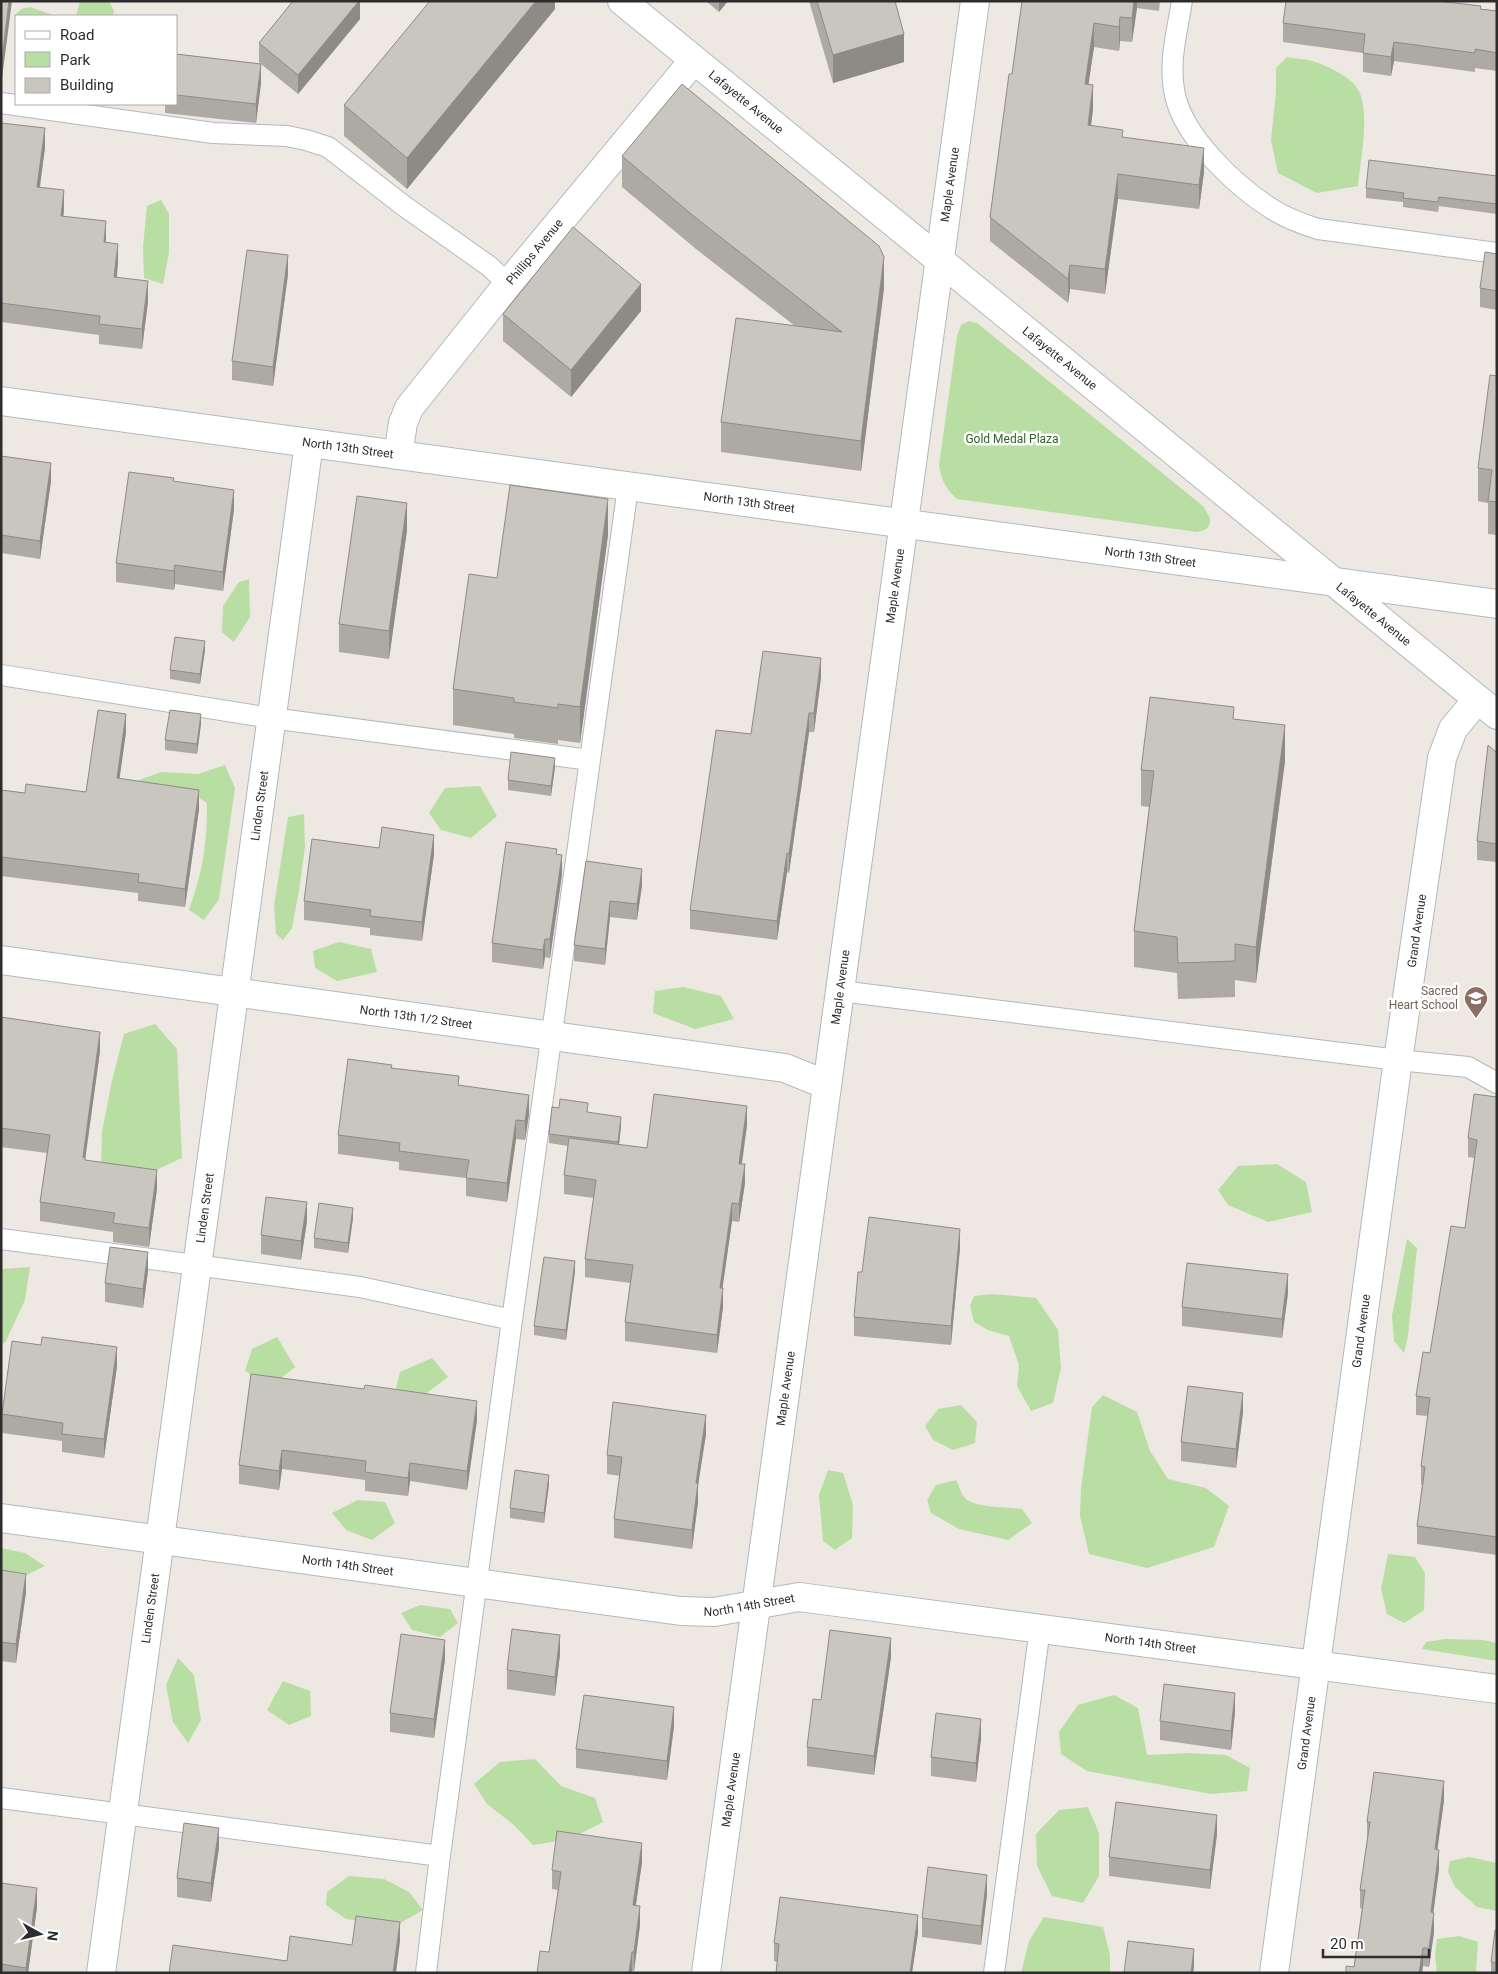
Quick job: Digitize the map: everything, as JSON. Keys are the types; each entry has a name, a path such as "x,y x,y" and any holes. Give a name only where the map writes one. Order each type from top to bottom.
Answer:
{"street":[{"name":"Lafayette Avenue","path":"622,1 1487,707"},
{"name":"Maple Avenue","path":"706,1973 975,1"},
{"name":"Phillips Avenue","path":"398,455 403,423 409,408 508,284 694,60"},
{"name":"North 13th Street","path":"1,401 1497,604"},
{"name":"Linden Street","path":"101,1973 309,443"},
{"name":"Grand Avenue","path":"1274,1973 1398,1060 1442,758 1453,729 1487,707"},
{"name":"North 13th 1/2 Street","path":"1,960 785,1068 827,1085"},
{"name":"North 14th Street","path":"1,1518 681,1611 714,1612 799,1597 1497,1689"}],"lane":[{"path":"1182,1 1172,67 1175,97 1183,116 1197,139 1238,183 1272,210 1318,229 1497,253"},
{"path":"1,102 15,104"},
{"path":"22,105 213,132 287,136 328,147 404,206 489,266 508,284"},
{"path":"426,1973 476,1583 628,486"},
{"path":"1,674 272,718 590,760"},
{"path":"840,991 1468,1067 1497,1083"},
{"path":"1,1238 360,1287 512,1320"},
{"path":"994,1973 1040,1628"},
{"path":"1,1798 440,1856"}],"green space":[{"path":"80,1 109,1 114,11 113,15 76,15"},
{"path":"30,7 53,15 15,15 21,9"},
{"path":"1287,57 1311,61 1332,69 1342,74 1354,84 1360,93 1363,104 1364,133 1358,186 1317,193 1278,173 1271,140 1276,92 1276,68"},
{"path":"161,200 169,214 169,253 163,284 144,278 143,247 147,206"},
{"name":"Gold Medal Plaza","path":"969,321 977,323 1203,506 1210,518 1210,524 1207,528 1197,532 957,499 945,484 939,466 957,336 961,325"},
{"path":"249,579 250,617 234,642 222,632 223,606 239,582"},
{"path":"225,765 235,788 219,899 204,920 189,910 198,882 203,857 207,803 191,792 160,793 139,780 161,772 198,774"},
{"path":"480,786 497,816 471,838 441,830 429,813 445,788"},
{"path":"304,814 305,847 299,891 292,928 283,940 276,934 274,906 288,817"},
{"path":"339,942 371,949 377,972 337,981 315,968 313,951"},
{"path":"683,987 721,996 734,1019 695,1029 653,1013 655,991"},
{"path":"155,1024 177,1049 182,1158 150,1173 101,1167 102,1132 111,1085 124,1034"},
{"path":"1277,1164 1306,1182 1312,1212 1268,1222 1228,1205 1218,1190 1238,1166"},
{"path":"1407,1239 1417,1248 1408,1336 1404,1353 1394,1341 1392,1316"},
{"path":"30,1267 25,1300 5,1343 1,1344 1,1269"},
{"path":"992,1294 1036,1298 1058,1330 1061,1368 1053,1403 1031,1411 1017,1386 1019,1365 1009,1336 988,1330 974,1322 970,1306 974,1296"},
{"path":"277,1337 295,1367 270,1387 245,1371 252,1349"},
{"path":"432,1358 448,1377 412,1404 396,1388 400,1372"},
{"path":"1103,1395 1137,1412 1150,1451 1168,1479 1206,1488 1229,1506 1214,1547 1147,1568 1089,1554 1080,1516 1081,1488 1092,1407"},
{"path":"961,1405 977,1422 975,1443 953,1450 933,1440 925,1426 938,1409"},
{"path":"828,1470 843,1473 853,1505 852,1538 835,1550 823,1541 819,1495"},
{"path":"956,1480 962,1494 969,1501 976,1504 1022,1509 1032,1523 1008,1540 959,1529 931,1513 927,1500 936,1485"},
{"path":"358,1500 385,1502 395,1523 372,1540 346,1530 332,1513"},
{"path":"1,1548 25,1553 45,1566 20,1578 1,1576"},
{"path":"1388,1554 1415,1557 1425,1573 1424,1610 1404,1623 1387,1614 1381,1589"},
{"path":"420,1605 450,1609 458,1623 440,1637 412,1630 401,1613"},
{"path":"1445,1639 1483,1640 1497,1643 1497,1661 1422,1649 1426,1642"},
{"path":"178,1658 194,1675 201,1720 188,1743 173,1722 166,1685"},
{"path":"283,1681 310,1691 311,1716 289,1725 267,1710"},
{"path":"1114,1695 1138,1708 1147,1755 1190,1753 1226,1755 1250,1768 1247,1791 1211,1794 1087,1771 1061,1754 1059,1732 1078,1705"},
{"path":"535,1759 561,1786 595,1798 603,1822 570,1839 533,1845 513,1824 487,1804 474,1784 500,1762"},
{"path":"1088,1807 1099,1833 1099,1876 1083,1903 1052,1896 1037,1866 1036,1834 1059,1810"},
{"path":"1469,1857 1497,1863 1497,1911 1477,1907 1455,1887 1448,1872 1450,1861"},
{"path":"349,1876 384,1879 409,1892 423,1910 395,1926 346,1919 326,1905 327,1892"},
{"path":"1044,1917 1103,1927 1110,1955 1110,1973 1021,1973 1029,1941"},
{"path":"1459,1936 1478,1942 1476,1970 1478,1973 1437,1973 1435,1955 1437,1939"}],"building":[{"path":"1,1 9,1 1,67"},
{"path":"293,1 359,1 298,75 259,43"},
{"path":"430,1 536,1 407,158 344,105"},
{"path":"817,1 895,1 904,34 833,55"},
{"path":"1022,1 1134,1 1132,18 1120,17 1119,27 1094,23 1085,84 1093,85 1088,125 1123,130 1122,137 1204,148 1199,185 1118,174 1105,269 1070,265 1068,279 990,217 1009,74 1012,74"},
{"path":"1286,1 1438,1 1481,6 1480,9 1497,11 1497,53 1475,49 1475,53 1394,42 1391,57 1363,53 1365,34 1283,23"},
{"path":"178,54 261,64 256,104 178,95"},
{"path":"682,84 879,246 884,257 861,441 721,422 736,318 842,332 696,218 622,156"},
{"path":"1,123 45,128 37,187 64,190 61,216 106,221 104,242 118,244 114,277 148,281 142,329 99,324 100,316 1,303"},
{"path":"1369,160 1497,176 1497,204 1439,197 1438,202 1403,198 1404,193 1366,188"},
{"path":"573,227 641,284 571,370 503,314"},
{"path":"247,250 288,255 273,367 232,361"},
{"path":"1485,252 1497,254 1497,291 1480,288"},
{"path":"1490,375 1497,376 1497,502 1488,501 1492,470 1478,468"},
{"path":"1,456 51,463 40,541 1,535"},
{"path":"129,472 174,478 173,481 234,490 223,572 175,565 174,571 116,563"},
{"path":"510,485 608,499 580,707 558,704 558,708 514,702 514,698 453,689 469,574 497,578"},
{"path":"357,496 407,503 389,631 339,624"},
{"path":"175,637 205,641 200,674 170,670"},
{"path":"763,651 821,658 814,713 809,713 789,854 787,853 777,921 690,910 716,730 751,734"},
{"path":"1150,697 1234,707 1233,719 1285,725 1256,947 1235,944 1235,961 1178,963 1177,937 1134,931 1154,771 1141,770"},
{"path":"98,710 126,714 117,778 199,790 185,889 138,882 139,874 1,857 1,790 25,793 26,784 86,792"},
{"path":"170,710 201,714 197,744 165,740"},
{"path":"1488,745 1497,753 1497,844 1477,841"},
{"path":"511,752 555,758 551,786 508,780"},
{"path":"382,827 434,835 422,922 370,916 371,910 304,901 312,839 379,848"},
{"path":"506,842 557,849 556,854 562,855 550,939 545,939 543,950 492,943"},
{"path":"586,861 642,869 637,904 610,901 605,949 574,945"},
{"path":"1,1017 100,1032 83,1157 85,1160 157,1170 149,1228 113,1223 115,1213 40,1202 50,1135 1,1128"},
{"path":"348,1059 392,1065 391,1068 459,1076 458,1085 529,1095 525,1121 516,1120 507,1183 466,1178 469,1160 399,1151 400,1143 338,1135"},
{"path":"654,1094 747,1106 739,1164 745,1164 739,1204 732,1203 720,1288 723,1288 717,1335 625,1322 633,1265 585,1259 596,1180 564,1175 569,1138 647,1148"},
{"path":"1474,1094 1497,1097 1497,1537 1417,1526 1425,1467 1421,1466 1430,1398 1416,1396 1423,1352 1430,1353 1451,1226 1465,1228 1477,1140 1468,1138"},
{"path":"560,1099 588,1103 587,1112 621,1117 618,1142 549,1134 552,1107 559,1108"},
{"path":"266,1197 307,1202 301,1241 261,1235"},
{"path":"319,1203 353,1208 348,1243 314,1238"},
{"path":"869,1217 960,1229 951,1326 854,1317 858,1272 862,1272"},
{"path":"110,1247 148,1252 143,1289 105,1283"},
{"path":"544,1257 575,1261 566,1330 534,1326"},
{"path":"1187,1263 1288,1274 1282,1319 1182,1307"},
{"path":"42,1337 117,1347 104,1439 62,1434 63,1423 2,1414 12,1341 41,1345"},
{"path":"251,1374 364,1389 365,1385 477,1401 467,1471 410,1463 408,1478 365,1472 366,1461 282,1450 279,1471 239,1465"},
{"path":"1188,1386 1243,1393 1236,1449 1181,1442"},
{"path":"613,1402 706,1415 696,1483 698,1483 692,1530 614,1519 622,1457 607,1455"},
{"path":"515,1470 549,1475 544,1513 510,1508"},
{"path":"1,1570 26,1574 16,1644 1,1642"},
{"path":"512,1629 560,1635 555,1677 507,1670"},
{"path":"830,1630 891,1638 874,1756 807,1747 813,1699 821,1700"},
{"path":"401,1634 445,1640 434,1719 390,1713"},
{"path":"1164,1684 1235,1693 1231,1731 1160,1721"},
{"path":"584,1695 674,1707 667,1761 576,1749"},
{"path":"936,1713 981,1719 976,1763 931,1757"},
{"path":"1374,1772 1444,1781 1435,1849 1439,1850 1431,1912 1434,1913 1429,1948 1423,1948 1419,1973 1346,1973 1346,1966 1354,1967 1365,1890 1360,1890 1370,1822 1367,1822"},
{"path":"1116,1802 1217,1815 1210,1870 1109,1857"},
{"path":"184,1823 219,1828 211,1883 177,1878"},
{"path":"557,1831 642,1843 633,1905 640,1906 634,1952 632,1952 629,1973 537,1973 540,1951 549,1952 561,1872 552,1870"},
{"path":"928,1867 987,1875 981,1926 922,1918"},
{"path":"1,1883 37,1888 26,1968 1,1964"},
{"path":"780,1897 918,1915 910,1973 776,1973 779,1944 774,1943"},
{"path":"356,1916 400,1922 393,1973 169,1973 173,1945 287,1961 290,1936 352,1945"},
{"path":"1495,1930 1497,1930 1497,1963 1491,1962"},
{"path":"1128,1941 1194,1949 1191,1973 1124,1973"}],"place":[{"name":"Sacred Heart School","path":"1476,1019"}]}
